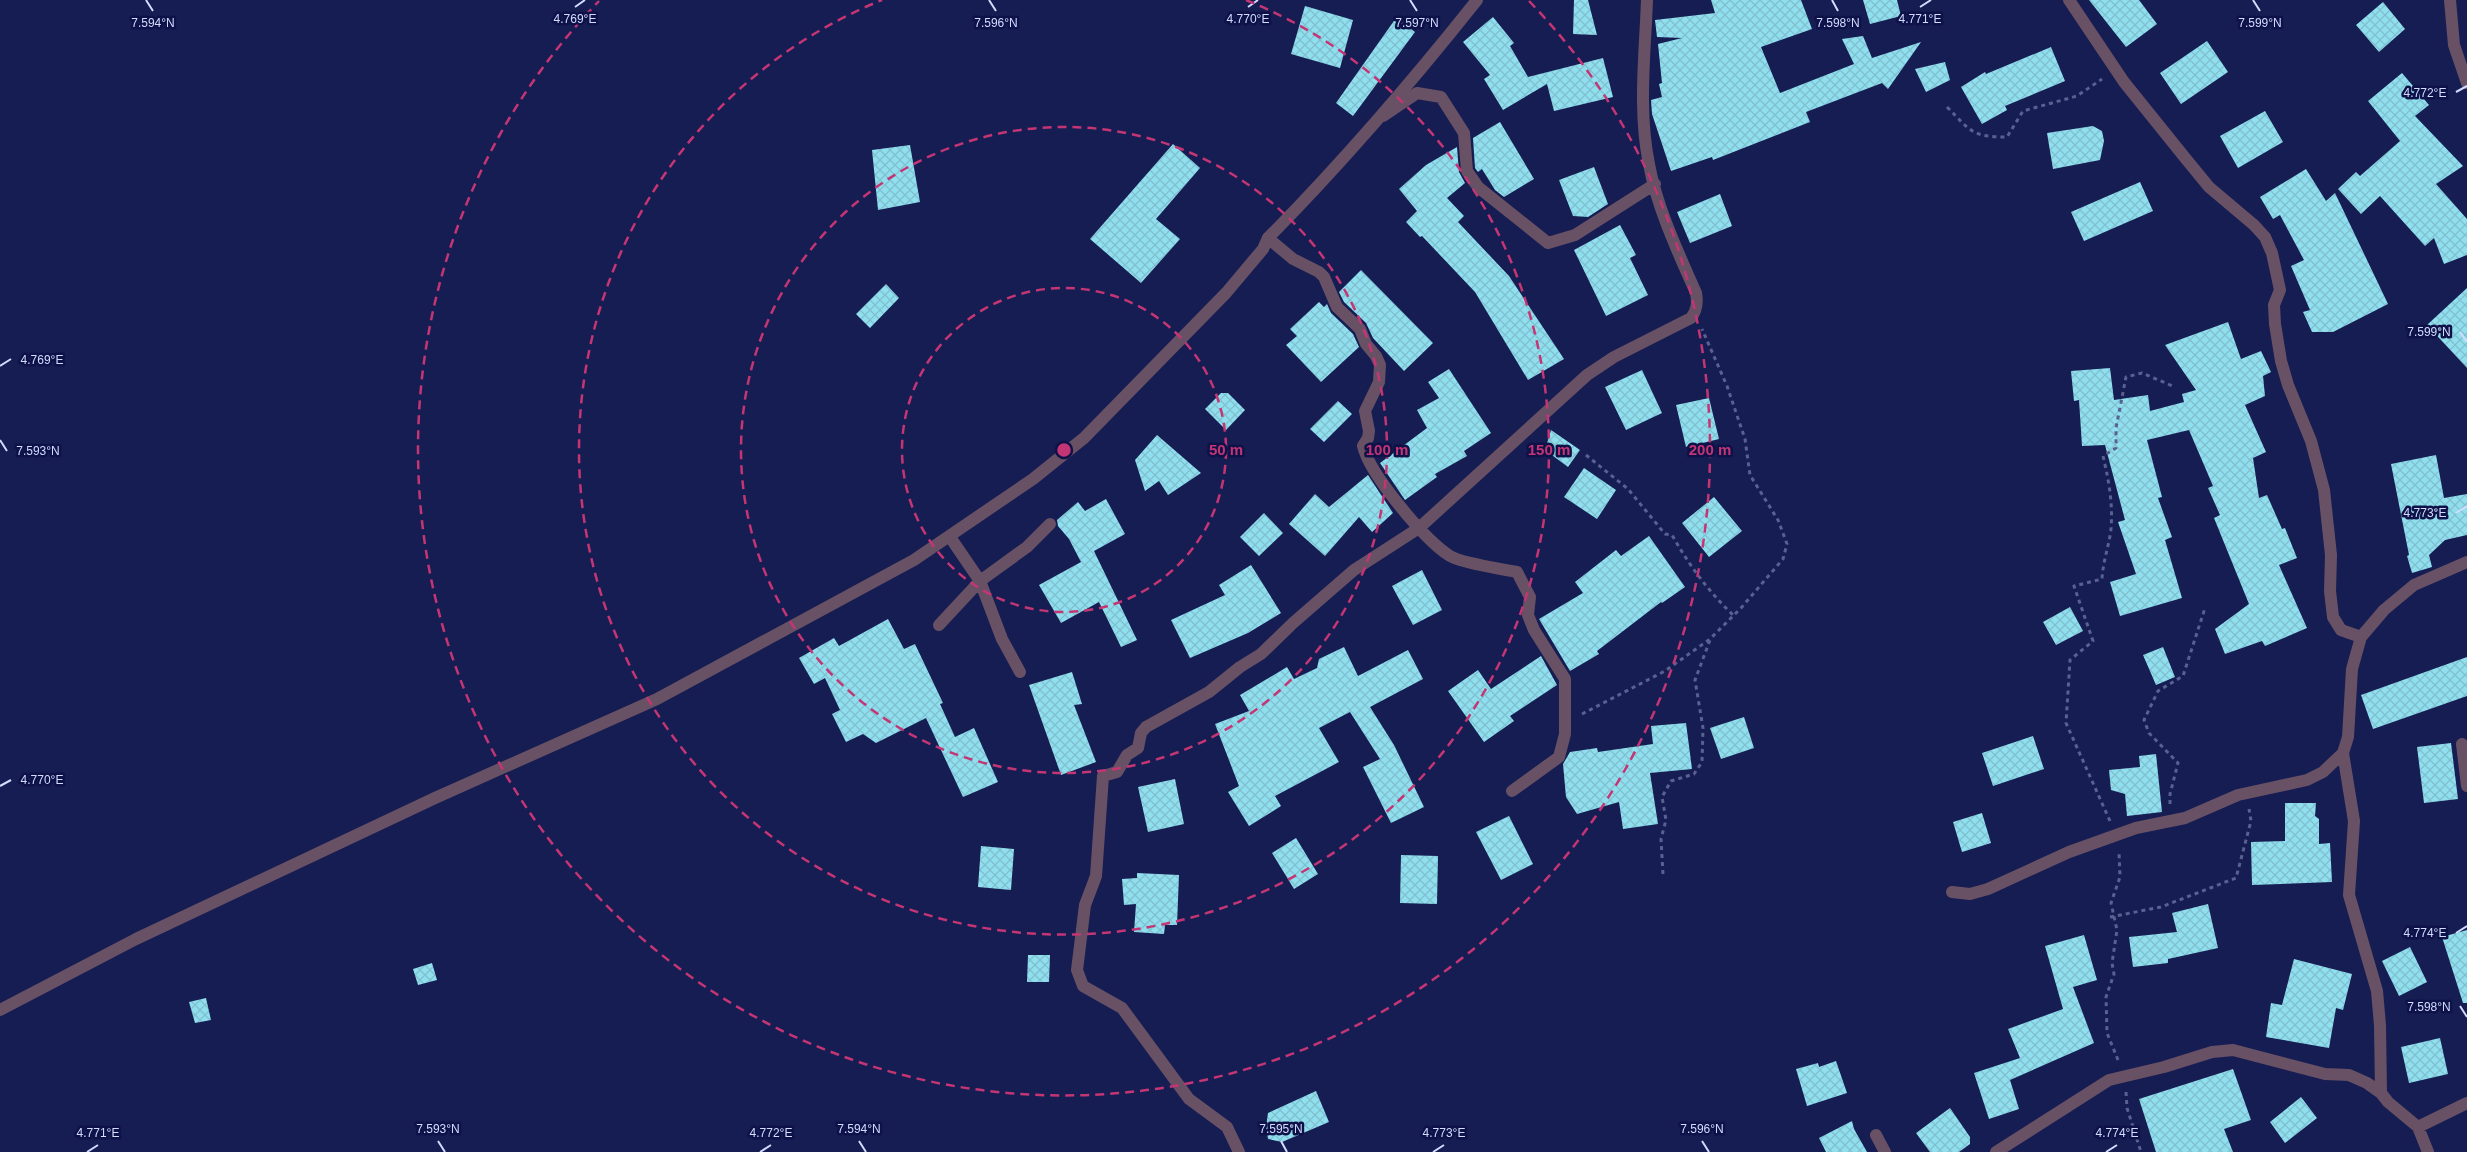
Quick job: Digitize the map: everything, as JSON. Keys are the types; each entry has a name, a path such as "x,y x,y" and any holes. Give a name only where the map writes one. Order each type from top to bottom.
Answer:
{"street":[{"path":"0,1010 136,939 435,798 657,699 829,608 914,560 950,537 1033,479 1084,438 1226,293 1263,249 1268,238 1330,175 1477,0"},
{"path":"1239,1152 1227,1127 1189,1099 1122,1008 1083,986 1076,970 1085,906 1096,876 1103,776 1117,772 1127,755 1138,748 1141,733 1146,727 1209,692 1240,667 1261,654 1293,623 1354,570 1419,528 1587,375 1614,357 1691,318 1695,313 1698,302 1696,292 1681,258 1649,164 1644,125 1646,0"},
{"path":"2069,0 2116,70 2209,187 2254,225 2265,237 2272,253 2280,290 2274,305 2274,324 2280,346 2281,361 2288,385 2311,441 2325,497 2331,555 2330,591 2333,617 2341,630 2362,638"},
{"path":"2450,0 2454,45 2467,83"},
{"path":"1378,119 1417,94 1441,97 1464,133 1467,171 1478,187 1548,243 1575,235 1655,184"},
{"path":"1268,238 1293,259 1320,272 1324,277 1336,307 1360,329 1366,344 1376,356 1380,372 1379,382 1365,411 1369,431 1364,446 1366,456 1419,528 1451,557 1517,572 1530,597 1528,615 1534,630 1565,679 1565,734 1559,757 1512,792"},
{"path":"939,625 980,581 1027,547 1050,524"},
{"path":"950,537 980,581 1002,639 1020,672"},
{"path":"2381,1093 2380,1025 2376,991 2349,895 2354,821 2343,753 2350,718 2352,668 2362,638 2384,610 2414,585 2467,562"},
{"path":"2462,744 2467,786"},
{"path":"1952,892 1970,894 1988,889 2069,852 2136,828 2185,818 2247,793 2307,780 2323,772 2343,753"},
{"path":"1996,1152 2088,1091 2109,1080 2212,1052 2232,1050 2325,1074 2348,1075 2366,1082 2418,1127 2428,1152"},
{"path":"2418,1127 2467,1103"},
{"path":"1876,1135 1885,1152"}],"path":[{"path":"1947,107 1966,128 1976,134 2007,137 2023,111 2077,96 2116,70"},
{"path":"1564,724 1665,671 1710,640 1734,616 1783,559 1787,544 1778,520 1750,475 1742,430 1727,386 1695,313"},
{"path":"2116,835 2066,723 2070,660 2094,642 2074,586 2102,579 2103,562 2111,531 2112,501 2103,456 2116,448 2116,428 2126,377 2142,374 2175,387"},
{"path":"1586,455 1628,489 1665,534 1672,535 1712,595 1734,616"},
{"path":"2158,823 2170,806 2170,794 2178,763 2149,733 2144,720 2158,690 2183,676 2205,608"},
{"path":"1663,874 1661,839 1666,820 1662,797 1671,781 1694,774 1702,762 1703,728 1695,680 1710,640"},
{"path":"2112,917 2161,907 2236,878 2251,820 2247,793"},
{"path":"2136,828 2119,850 2120,877 2111,904 2112,917 2117,930 2112,963 2114,974 2106,998 2107,1033 2125,1076 2128,1108 2141,1152"}],"building":[{"path":"1574,0 1588,0 1597,35 1573,34"},
{"path":"1711,0 1801,0 1812,29 1761,47 1780,93 1854,64 1842,39 1863,36 1872,58 1921,42 1888,89 1882,83 1806,112 1810,122 1713,160 1712,157 1671,171 1652,114 1651,100 1662,97 1659,84 1662,83 1658,44 1682,38 1657,37 1655,20 1715,13"},
{"path":"1863,0 1897,0 1901,16 1870,24"},
{"path":"2089,0 2139,0 2157,24 2126,47"},
{"path":"2383,2 2405,29 2379,52 2356,25"},
{"path":"1305,6 1353,20 1340,68 1291,54"},
{"path":"1493,17 1514,43 1510,46 1528,77 1603,58 1613,97 1554,111 1547,84 1503,110 1484,79 1490,75 1463,42"},
{"path":"1396,18 1415,32 1353,116 1336,103"},
{"path":"2207,41 2228,72 2181,104 2160,73"},
{"path":"2051,47 2065,81 2005,106 2007,110 1982,124 1961,87 1985,72 1986,74"},
{"path":"1945,62 1950,80 1926,92 1915,69"},
{"path":"2402,73 2429,105 2415,116 2463,166 2436,184 2467,219 2467,255 2444,264 2434,238 2425,246 2380,196 2361,214 2338,189 2356,172 2360,176 2400,141 2368,101"},
{"path":"2265,111 2283,142 2238,168 2220,136"},
{"path":"1500,122 1534,179 1504,197 1495,190 1482,169 1478,172 1475,168 1473,138"},
{"path":"2093,126 2102,131 2104,141 2100,160 2053,169 2047,133"},
{"path":"1173,144 1200,168 1156,219 1180,239 1141,283 1090,239"},
{"path":"910,145 920,202 878,210 872,150"},
{"path":"1457,147 1459,172 1465,183 1447,198 1464,216 1458,222 1509,276 1564,359 1528,380 1475,292 1422,236 1420,237 1406,222 1417,211 1399,189 1426,165"},
{"path":"1594,167 1608,204 1588,217 1573,216 1559,180"},
{"path":"2306,169 2326,201 2335,193 2388,304 2333,332 2312,332 2303,312 2310,310 2291,266 2304,260 2280,215 2273,219 2260,197"},
{"path":"2140,182 2153,211 2084,241 2071,212"},
{"path":"1720,194 1732,226 1690,243 1677,212"},
{"path":"1620,225 1636,255 1630,258 1648,295 1606,316 1574,250"},
{"path":"1361,270 1433,343 1404,371 1373,338 1366,323 1344,302 1339,292"},
{"path":"886,284 899,298 870,328 856,314"},
{"path":"2467,288 2467,368 2427,325"},
{"path":"1319,302 1324,307 1327,304 1331,313 1353,334 1359,347 1321,382 1286,345 1297,336 1290,329"},
{"path":"2228,322 2241,359 2261,351 2271,372 2263,376 2265,396 2245,405 2266,452 2253,458 2259,498 2267,495 2282,529 2285,528 2297,558 2279,565 2307,628 2265,646 2262,641 2225,654 2215,629 2249,604 2214,518 2220,515 2208,488 2213,486 2189,430 2147,440 2162,497 2158,498 2172,537 2165,540 2182,598 2120,616 2110,582 2136,574 2118,522 2125,520 2105,445 2082,446 2079,400 2074,401 2071,371 2110,368 2114,400 2148,395 2150,411 2184,402 2182,394 2196,390 2165,345"},
{"path":"1449,369 1491,433 1464,451 1467,456 1435,474 1437,477 1405,500 1380,463 1427,428 1417,410 1439,398 1428,382"},
{"path":"1642,370 1662,413 1626,430 1605,387"},
{"path":"1221,393 1228,393 1245,410 1226,430 1205,409"},
{"path":"1709,398 1719,439 1686,447 1676,405"},
{"path":"1338,401 1352,414 1324,442 1310,429"},
{"path":"1551,430 1580,450 1568,467 1545,450"},
{"path":"1157,435 1201,473 1168,495 1159,481 1145,491 1135,460"},
{"path":"2436,455 2444,498 2467,494 2467,535 2445,540 2429,555 2432,567 2412,573 2407,556 2409,555 2391,464"},
{"path":"1584,468 1616,490 1597,519 1564,497"},
{"path":"1368,475 1393,513 1372,532 1359,517 1325,556 1289,524 1315,494 1329,507"},
{"path":"1714,497 1742,531 1709,557 1682,523"},
{"path":"1106,499 1125,534 1094,551 1137,640 1121,647 1099,602 1061,623 1039,585 1081,562 1069,539 1058,526 1057,520 1078,502 1085,511"},
{"path":"1264,513 1283,533 1259,556 1240,537"},
{"path":"1649,536 1685,587 1661,602 1597,651 1599,654 1570,671 1539,619 1583,593 1575,582 1616,550 1621,556"},
{"path":"1251,565 1281,613 1248,633 1190,658 1171,620 1225,595 1219,585"},
{"path":"1422,570 1442,610 1413,625 1392,586"},
{"path":"2070,607 2083,631 2056,645 2043,622"},
{"path":"888,619 904,649 915,644 943,703 940,704 955,737 974,728 998,782 963,797 926,718 876,743 863,734 846,742 832,714 840,710 825,678 814,684 799,658 834,638 839,646"},
{"path":"1344,647 1358,676 1408,650 1423,679 1370,707 1394,745 1424,807 1391,823 1363,767 1380,759 1350,712 1319,728 1339,762 1275,796 1281,806 1249,826 1228,792 1239,786 1215,724 1249,711 1240,695 1287,667 1294,679 1317,668 1319,659"},
{"path":"2163,647 2175,677 2156,685 2143,655"},
{"path":"1541,656 1557,685 1510,716 1514,721 1484,742 1448,691 1478,670 1491,689"},
{"path":"2467,657 2467,696 2373,729 2361,695"},
{"path":"1072,672 1082,704 1074,705 1096,762 1061,775 1029,685"},
{"path":"1744,717 1754,748 1721,759 1710,728"},
{"path":"1686,723 1692,769 1650,773 1658,824 1623,829 1619,802 1577,814 1566,797 1563,764 1570,752 1597,748 1598,752 1653,744 1651,726"},
{"path":"2033,736 2044,769 1993,786 1982,753"},
{"path":"2451,743 2458,799 2424,803 2417,747"},
{"path":"2156,754 2162,812 2127,816 2125,794 2111,790 2109,770 2140,767 2139,756"},
{"path":"1175,779 1184,824 1148,832 1138,787"},
{"path":"2285,803 2316,803 2315,816 2319,819 2319,844 2330,843 2332,882 2252,885 2251,842 2285,841"},
{"path":"1982,813 1991,843 1962,852 1953,822"},
{"path":"1509,816 1533,864 1501,880 1476,832"},
{"path":"1296,838 1318,874 1294,889 1272,853"},
{"path":"981,846 1014,849 1011,890 978,887"},
{"path":"1401,855 1438,856 1437,904 1400,903"},
{"path":"1137,873 1179,875 1177,925 1165,925 1164,934 1134,932 1136,904 1124,905 1122,879 1137,878"},
{"path":"2208,904 2218,948 2168,959 2168,963 2133,967 2129,937 2177,932 2172,913"},
{"path":"2467,930 2467,1003 2463,1003 2442,937"},
{"path":"2084,935 2097,980 2073,987 2094,1043 2010,1080 2019,1109 1989,1119 1974,1073 2020,1058 2008,1029 2063,1009 2045,946"},
{"path":"2410,947 2427,982 2399,996 2382,961"},
{"path":"1028,955 1050,955 1049,982 1027,982"},
{"path":"2294,959 2352,974 2343,1010 2336,1008 2329,1048 2266,1037 2271,1003 2282,1005"},
{"path":"432,963 437,980 418,985 413,969"},
{"path":"206,998 211,1020 195,1023 189,1002"},
{"path":"2440,1038 2448,1074 2409,1083 2401,1047"},
{"path":"1836,1061 1847,1093 1807,1106 1796,1069 1818,1063 1819,1067"},
{"path":"2233,1069 2251,1120 2224,1129 2233,1152 2156,1152 2139,1099"},
{"path":"1316,1091 1329,1122 1282,1142 1268,1139 1266,1127 1268,1113"},
{"path":"2301,1097 2317,1118 2285,1143 2270,1122"},
{"path":"1950,1108 1970,1137 1970,1144 1959,1152 1930,1152 1916,1133"},
{"path":"1852,1121 1854,1129 1867,1152 1826,1152 1819,1138"}]}
